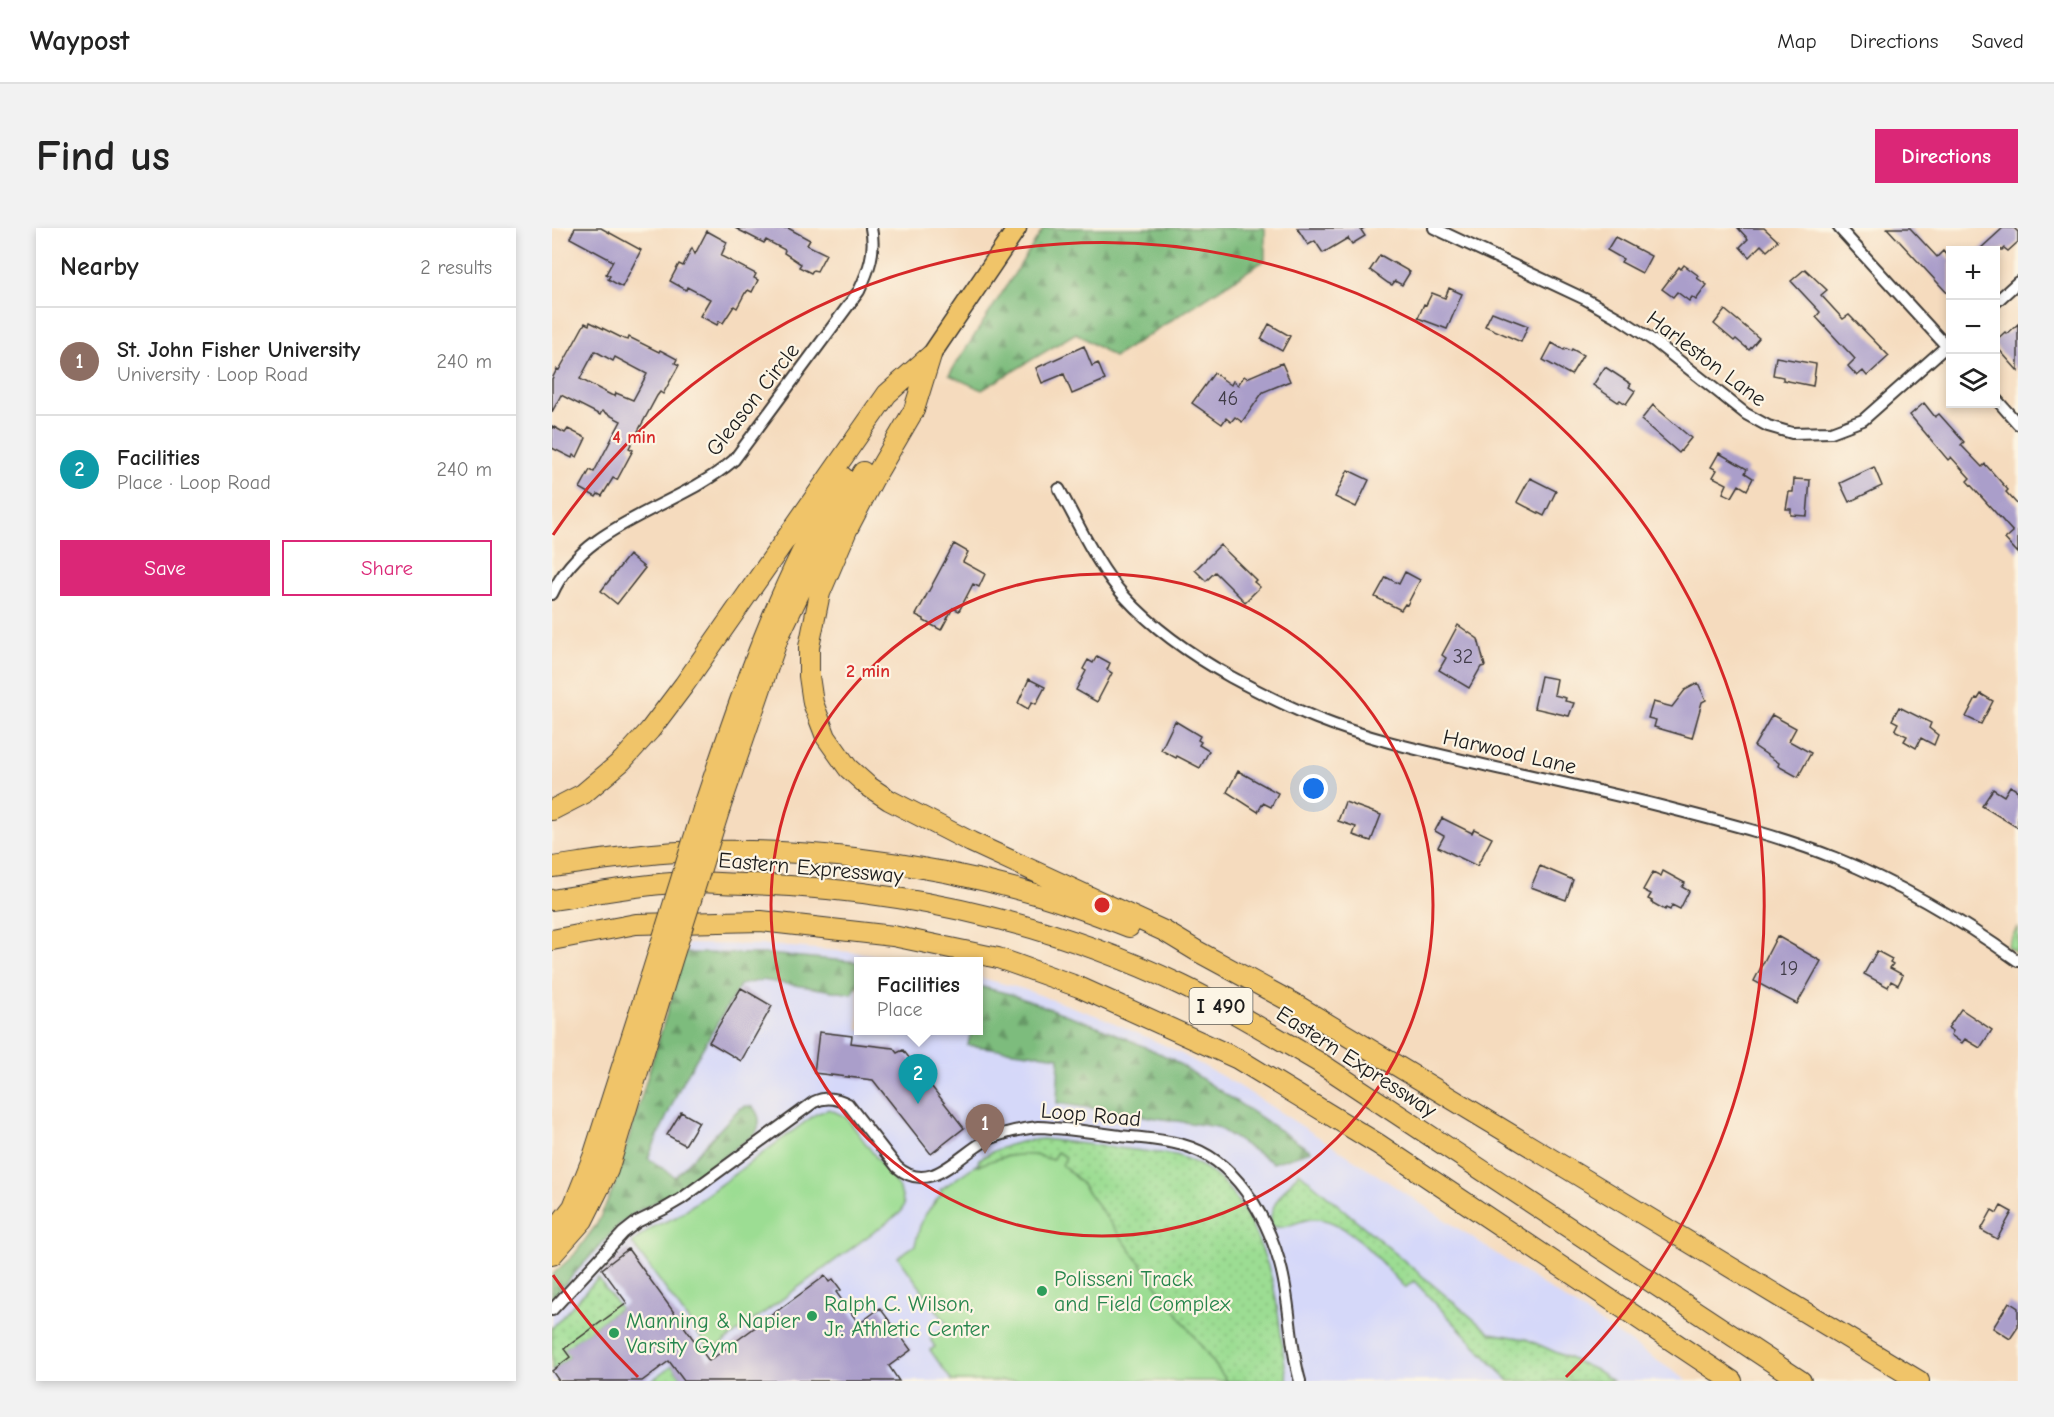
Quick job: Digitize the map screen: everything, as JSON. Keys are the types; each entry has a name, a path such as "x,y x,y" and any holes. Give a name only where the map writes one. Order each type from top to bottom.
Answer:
{"highway":[{"path":"552,1256 583,1220 608,1170 659,976 711,808 734,714 784,585 834,491 875,425 931,356"},
{"path":"552,810 583,794 622,761 650,730 691,675 887,394 931,356"},
{"path":"931,356 914,410 847,530 820,593 809,646 809,676 813,703 826,737 848,768 868,786 889,800 971,842 1164,931 1303,1008 1919,1381"},
{"path":"552,867 634,855 724,851 800,854 886,863 989,882 1035,894 1197,951"},
{"name":"Eastern Expressway","path":"552,900 639,886 687,882 798,886 851,891 973,912 1040,930 1117,957 1182,985 1248,1020 1320,1063 1801,1381"},
{"name":"I 490","path":"552,940 636,924 761,921 893,936 998,958 1079,987 1248,1065 1378,1144 1732,1381"},
{"path":"552,1234 573,1207 659,976"}],"main road":[{"path":"931,356 1017,228"}],"street":[{"name":"Gleason Circle","path":"552,594 567,568 591,544 709,480 734,460 859,291 869,271 873,253 871,228"},
{"name":"Harleston Lane","path":"1434,228 1585,299 1622,320 1654,341 1746,414 1768,426 1792,433 1831,432 1863,420 1946,349"},
{"path":"1839,228 1946,343"},
{"path":"1997,300 2018,282"},
{"path":"2000,404 2018,424"},
{"name":"Harwood Lane","path":"1059,489 1105,570 1124,596 1146,618 1205,663 1281,703 1318,718 1392,742 1674,809 1803,847 1906,890 1966,925 2018,961"},
{"name":"Loop Road","path":"552,1310 623,1233 637,1222 681,1199 814,1102 830,1098 848,1104 897,1167 905,1174 914,1177 932,1177 985,1142 1000,1135 1038,1127 1164,1141 1185,1145 1204,1153 1221,1164 1241,1183 1272,1241 1286,1293 1300,1381"}],"shaded area":[{"path":"688,944 769,945 888,957 854,957 854,1035 983,1035 983,978 1023,989 1103,1018 1171,1048 1236,1084 1688,1381 552,1381 552,1275 574,1255 597,1224 614,1187"}],"green space":[{"path":"1044,228 1265,228 1265,260 1114,357 1076,333 982,390 949,375"},
{"path":"2018,926 2018,954 2007,946"},
{"path":"685,953 767,954 854,962 854,991 852,994 762,980 740,985 682,1083 648,1158 675,1177 739,1109 746,1106 753,1107 758,1116 759,1126 756,1133 675,1192 636,1212 619,1225 552,1298 552,1275 574,1255 597,1224 614,1187"},
{"path":"983,987 1010,994 1100,1027 1172,1059 1311,1151 1273,1163 1217,1127 1057,1103 1059,1057 968,1045 970,1035 983,1035"},
{"path":"829,1109 846,1117 900,1189 904,1205 901,1212 713,1350 709,1349 632,1243 651,1228 676,1217 816,1114"},
{"path":"1043,1139 1176,1155 1207,1169 1216,1176 1227,1187 1247,1216 1262,1250 1276,1299 1288,1381 1227,1381 1074,1175 1007,1156 980,1165 978,1162 979,1159 1010,1145"},
{"name":"Polisseni Track and Field Complex","path":"1057,1152 1066,1157 1062,1165 1081,1183 1227,1381 952,1381 930,1350 935,1347 930,1339 947,1324 898,1257 915,1245 925,1215 942,1193 940,1190 977,1164 978,1166 1015,1155 1033,1155 1052,1160"},
{"path":"1299,1172 1490,1333 1526,1339 1600,1372 1613,1381 1509,1381 1414,1281 1405,1288 1364,1244 1339,1226 1326,1220 1313,1219 1282,1227 1272,1226 1271,1219 1275,1204"},
{"path":"598,1278 620,1308 565,1349 570,1357 552,1371 552,1328"},
{"path":"673,1365 683,1380 651,1381"}],"building":[{"path":"575,228 601,228 641,250 622,287 608,279 610,276 606,274 613,261 570,238"},
{"path":"735,228 788,228 810,240 807,245 826,254 817,271 813,270 811,273 799,267 801,264 784,253 785,250 766,240 764,243"},
{"path":"1297,228 1364,228 1361,230 1365,236 1352,244 1348,238 1323,253 1315,241 1308,245"},
{"path":"1738,228 1764,228 1778,241 1767,251 1761,245 1749,257 1740,247 1748,239"},
{"path":"1887,228 1910,228 1937,257 1943,251 1946,255 1946,292"},
{"path":"2003,228 2014,228 2018,232 2018,242 2008,251 2004,248 2000,250 2000,246 1983,246"},
{"path":"707,231 727,242 721,256 756,274 754,278 758,280 752,292 748,290 737,308 734,306 723,323 719,321 717,325 700,316 710,299 670,281 679,264 683,266 692,248 695,254"},
{"path":"1615,237 1651,256 1642,273 1621,262 1623,259 1607,250"},
{"path":"1380,255 1410,272 1402,285 1395,281 1392,285 1370,270"},
{"path":"1684,265 1707,285 1696,300 1692,297 1689,301 1677,292 1673,297 1662,289 1679,267 1681,269"},
{"path":"1805,269 1827,290 1821,295 1843,319 1849,315 1889,356 1867,376 1863,371 1857,376 1848,366 1855,359 1816,317 1820,312 1791,281"},
{"path":"1449,288 1462,294 1447,329 1418,318 1432,293 1445,298"},
{"path":"1725,310 1759,338 1749,350 1714,324"},
{"path":"1492,312 1528,326 1521,342 1485,326"},
{"path":"590,322 624,339 628,340 629,337 659,352 660,350 677,359 675,363 679,365 663,394 660,392 657,396 629,448 633,450 617,480 613,478 602,496 598,494 596,497 580,488 590,470 594,472 621,421 602,411 600,415 561,395 552,412 552,379 585,323 589,325","holes":["595,351 613,361 615,357 647,374 633,400 616,393 615,396 611,395 580,379"]},
{"path":"1269,324 1290,336 1282,351 1261,339"},
{"path":"2018,324 2018,371 2000,351 2000,336 2005,332 2007,334"},
{"path":"1552,343 1564,350 1565,348 1571,351 1572,349 1583,355 1571,375 1543,360"},
{"path":"1084,346 1092,366 1098,363 1105,380 1072,394 1064,374 1042,383 1036,368"},
{"path":"1776,357 1816,364 1813,386 1783,380 1783,377 1773,375"},
{"path":"1282,363 1290,381 1263,392 1242,422 1235,417 1231,422 1226,418 1222,424 1192,403 1214,373 1231,385 1233,381 1238,385 1244,376 1247,378"},
{"path":"1605,367 1631,384 1629,387 1635,391 1626,404 1620,400 1618,402 1593,385"},
{"path":"1924,403 1935,417 1939,414 1964,442 1961,445 1982,467 1985,464 2018,505 2018,553 2005,539 2013,532 1967,481 1970,478 1951,457 1948,460 1910,415"},
{"path":"1653,405 1691,438 1679,453 1641,420"},
{"path":"552,426 565,433 568,429 586,438 577,457 573,455 572,458 552,448"},
{"path":"1719,453 1747,469 1745,473 1753,478 1747,490 1739,485 1732,497 1723,493 1727,484 1713,477 1717,470 1711,467"},
{"path":"1874,467 1882,486 1849,502 1840,483"},
{"path":"1348,470 1369,480 1356,507 1335,497"},
{"path":"1530,478 1556,491 1544,516 1517,502"},
{"path":"1794,479 1810,480 1807,516 1791,515 1791,509 1786,509 1789,492 1793,492"},
{"path":"954,544 968,552 963,562 985,574 979,587 973,584 959,611 953,608 941,630 916,615"},
{"path":"1220,545 1256,580 1254,582 1260,587 1245,602 1215,572 1206,581 1195,570"},
{"path":"629,555 645,568 617,604 601,591"},
{"path":"1405,572 1420,580 1407,605 1405,604 1401,610 1375,597 1386,577 1399,584"},
{"path":"1458,625 1478,639 1485,666 1481,667 1469,688 1439,670 1446,658 1442,655"},
{"path":"1097,656 1110,663 1107,670 1112,673 1097,702 1076,690 1086,671 1083,669 1088,660 1093,663"},
{"path":"1541,676 1557,679 1554,695 1574,703 1569,716 1534,708"},
{"path":"1029,679 1045,687 1036,704 1032,702 1028,709 1018,703"},
{"path":"1698,683 1706,700 1702,702 1692,738 1654,727 1656,720 1648,718 1653,702 1672,707 1685,690"},
{"path":"1981,694 1993,701 1981,724 1966,717 1976,698 1978,699"},
{"path":"1899,707 1931,723 1929,728 1938,735 1934,745 1921,738 1916,748 1904,741 1907,736 1896,731 1898,723 1892,720"},
{"path":"1772,715 1796,728 1789,741 1811,753 1798,777 1778,766 1779,763 1754,746"},
{"path":"1175,721 1200,736 1199,745 1209,751 1200,768 1161,750"},
{"path":"1238,771 1278,793 1271,807 1263,803 1258,812 1227,792"},
{"path":"2010,786 2018,791 2018,828 1982,806 1993,789 2004,796"},
{"path":"1345,802 1381,815 1371,841 1353,835 1356,827 1338,821"},
{"path":"1442,818 1472,833 1474,829 1492,838 1477,866 1438,847 1444,836 1435,831"},
{"path":"1540,866 1573,880 1566,900 1531,887"},
{"path":"1663,871 1685,883 1682,887 1689,891 1680,909 1672,905 1670,910 1666,908 1665,910 1651,902 1648,899 1651,894 1643,890 1653,872 1661,876"},
{"path":"1777,936 1821,961 1797,1004 1754,981"},
{"path":"1877,951 1892,959 1890,962 1893,964 1890,968 1903,975 1898,985 1891,981 1888,987 1864,974"},
{"path":"741,988 772,1006 741,1061 709,1042"},
{"path":"1961,1009 1992,1030 1980,1048 1965,1039 1962,1043 1951,1035 1953,1031 1948,1028"},
{"path":"819,1032 852,1036 851,1043 893,1048 897,1053 903,1050 964,1128 931,1154 873,1080 814,1073"},
{"path":"681,1112 699,1122 685,1145 667,1135"},
{"path":"2001,1206 2012,1212 1997,1239 1981,1230 1992,1210 1997,1213"},
{"name":"Ralph C. Wilson, Jr. Athletic Center","path":"628,1249 709,1361 825,1276 829,1282 833,1279 841,1290 836,1292 859,1324 880,1308 911,1350 889,1366 899,1381 684,1381 669,1361 642,1381 559,1381 552,1371 570,1357 564,1349 627,1303 602,1269"},
{"path":"2009,1302 2018,1308 2018,1327 2010,1339 1993,1328"}],"place":[{"name":"Facilities","path":"918,1104"},
{"name":"St. John Fisher University","path":"985,1154"},
{"name":"Polisseni Track and Field Complex","path":"1042,1291"},
{"name":"Ralph C. Wilson, Jr. Athletic Center","path":"812,1316"},
{"name":"Manning & Napier Varsity Gym","path":"614,1333"}]}
